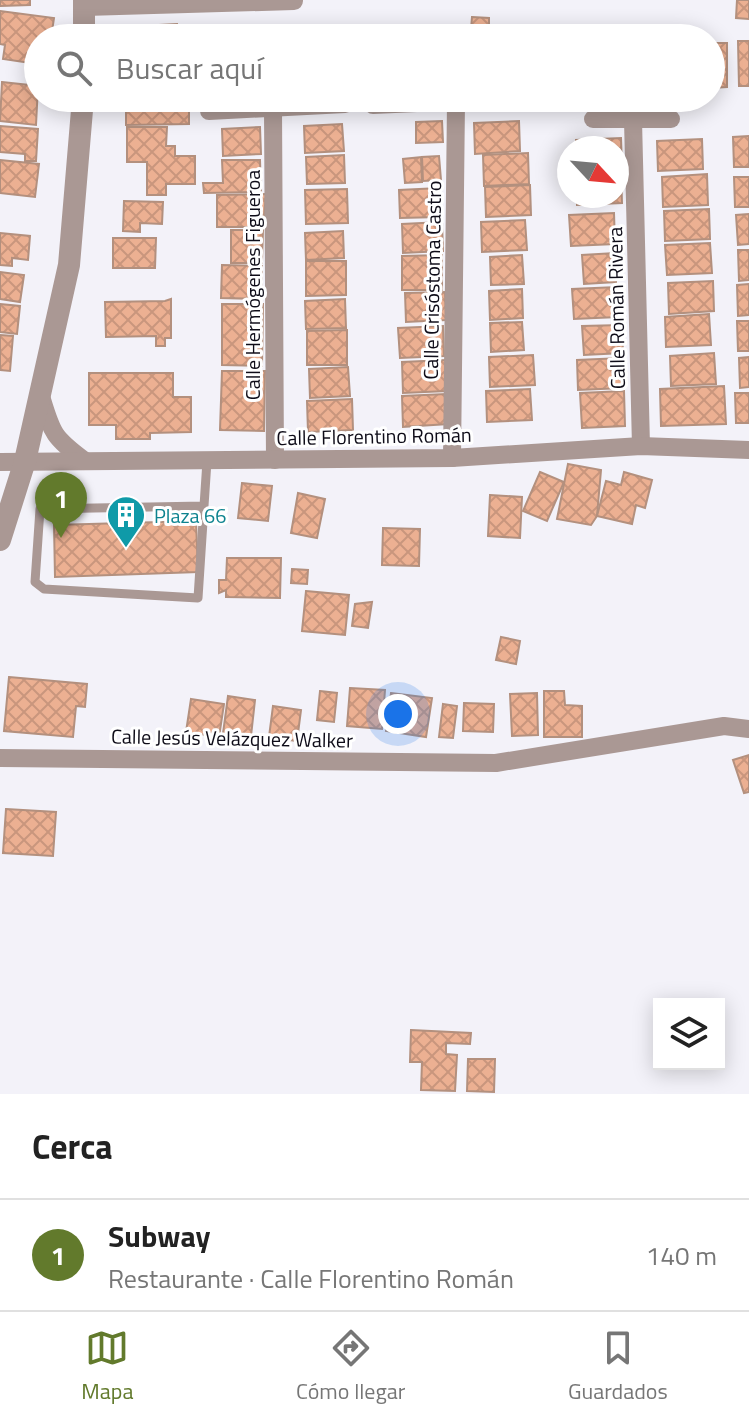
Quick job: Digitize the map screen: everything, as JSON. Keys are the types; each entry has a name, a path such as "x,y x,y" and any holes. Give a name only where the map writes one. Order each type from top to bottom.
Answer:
{"street":[{"path":"84,4 294,1"},
{"path":"0,540 25,461 69,265 82,112"},
{"name":"Calle Hermógenes Figueroa","path":"273,112 275,460"},
{"name":"Calle Crisóstoma Castro","path":"452,458 456,112"},
{"path":"593,119 671,119"},
{"name":"Calle Román Rivera","path":"633,120 641,446"},
{"path":"40,393 59,442 85,461"},
{"name":"Calle Florentino Román","path":"0,462 452,458 641,446 749,450"},
{"name":"Calle Jesús Velázquez Walker","path":"0,758 496,763 724,726 749,729"}],"lane":[{"path":"204,506 40,509 35,582 44,589 198,598 207,461"}],"building":[{"path":"0,0 30,0 30,5 0,6"},
{"path":"737,0 749,0 749,19 736,18"},
{"path":"0,11 54,18 53,24 24,24 24,62 3,59 5,45 0,44"},
{"path":"472,17 489,18 489,24 471,24"},
{"path":"738,41 749,41 749,86 739,86"},
{"path":"725,43 727,43 725,87"},
{"path":"2,82 24,84 24,112 37,112 36,125 0,121"},
{"path":"126,112 189,112 189,124 126,125"},
{"path":"442,121 443,142 416,143 416,122"},
{"path":"519,121 520,151 475,154 474,123"},
{"path":"342,124 344,151 305,153 304,126"},
{"path":"0,126 38,129 36,161 25,161 25,154 0,152"},
{"path":"127,127 167,127 166,146 175,146 175,156 195,156 195,184 166,184 166,195 147,195 147,162 127,162"},
{"path":"260,127 261,154 223,156 222,129"},
{"path":"749,136 749,167 734,167 733,137"},
{"path":"702,139 703,169 658,171 657,141"},
{"path":"528,153 529,184 484,186 483,155"},
{"path":"344,155 345,183 307,184 306,157"},
{"path":"439,156 441,180 423,181 422,157"},
{"path":"421,157 422,182 405,183 403,159"},
{"path":"0,160 39,164 35,197 0,193"},
{"path":"222,160 260,160 261,192 204,193 203,183 223,183"},
{"path":"707,174 708,205 663,207 662,177"},
{"path":"734,177 749,177 749,207 735,207"},
{"path":"530,185 531,215 486,217 485,187"},
{"path":"439,188 440,217 400,218 399,190"},
{"path":"347,189 348,223 306,224 305,190"},
{"path":"266,194 263,227 217,227 217,195"},
{"path":"124,201 163,202 162,224 140,223 140,232 123,231"},
{"path":"709,209 710,239 665,241 664,211"},
{"path":"614,213 615,244 571,246 569,215"},
{"path":"749,214 749,244 738,245 736,215"},
{"path":"525,220 527,250 482,252 481,222"},
{"path":"442,222 443,251 403,253 402,224"},
{"path":"231,230 263,230 262,263 231,263"},
{"path":"343,231 344,258 306,260 305,233"},
{"path":"0,233 30,236 28,260 12,258 12,266 0,265"},
{"path":"113,238 156,238 155,268 113,268"},
{"path":"710,243 712,273 667,275 665,245"},
{"path":"738,250 749,250 749,280 739,281"},
{"path":"615,253 616,282 584,284 582,255"},
{"path":"442,255 442,290 402,290 402,256"},
{"path":"522,255 524,284 491,285 490,257"},
{"path":"306,261 346,261 346,295 306,296"},
{"path":"222,265 262,266 261,299 221,298"},
{"path":"0,272 24,275 20,302 0,299"},
{"path":"713,281 714,311 669,314 668,283"},
{"path":"749,284 749,315 738,316 737,285"},
{"path":"617,287 618,317 574,319 572,289"},
{"path":"522,289 523,318 490,320 489,291"},
{"path":"445,292 446,320 406,322 405,293"},
{"path":"171,299 171,338 165,338 165,346 156,346 156,336 106,337 105,302"},
{"path":"345,299 346,328 306,329 305,301"},
{"path":"0,304 20,306 17,334 0,332"},
{"path":"222,304 263,304 262,366 222,365"},
{"path":"709,314 711,345 666,347 665,317"},
{"path":"737,321 749,321 749,351 738,351"},
{"path":"522,322 524,350 491,352 490,323"},
{"path":"622,325 623,353 584,355 582,326"},
{"path":"443,326 444,356 400,358 398,328"},
{"path":"347,330 347,365 307,365 307,331"},
{"path":"0,335 13,336 10,371 0,370"},
{"path":"714,353 716,384 671,386 670,356"},
{"path":"533,355 535,385 490,387 489,357"},
{"path":"749,357 749,387 740,388 739,358"},
{"path":"622,358 623,388 578,390 577,360"},
{"path":"446,360 447,391 403,393 402,362"},
{"path":"348,367 350,396 310,398 309,369"},
{"path":"222,371 265,371 264,431 220,430"},
{"path":"89,373 173,373 173,397 191,397 191,432 150,433 150,439 116,439 116,425 89,425"},
{"path":"724,386 726,424 661,426 660,389"},
{"path":"530,389 532,420 487,422 486,391"},
{"path":"624,391 625,426 582,428 580,393"},
{"path":"735,393 749,393 749,423 736,423"},
{"path":"446,394 448,424 403,427 402,396"},
{"path":"352,399 353,430 308,432 307,401"},
{"path":"568,464 601,470 597,516 591,525 557,519"},
{"path":"540,472 564,482 547,521 523,511"},
{"path":"624,472 652,480 645,508 636,505 632,524 597,516 606,481 621,485"},
{"path":"242,483 272,486 268,521 238,518"},
{"path":"298,493 325,499 317,538 291,533"},
{"path":"490,495 522,497 520,538 488,536"},
{"name":"Plaza 66","path":"196,521 198,572 55,577 54,525"},
{"path":"383,528 420,529 419,566 382,565"},
{"path":"227,558 281,558 280,598 226,597 226,590 219,593 219,580 226,580"},
{"path":"292,569 308,570 307,584 291,583"},
{"path":"306,591 349,595 345,635 302,631"},
{"path":"372,602 368,628 352,626 355,604"},
{"path":"501,637 520,641 516,664 496,660"},
{"path":"9,677 87,684 85,707 76,706 73,737 4,731"},
{"path":"350,688 385,690 382,729 347,726"},
{"path":"320,691 337,693 334,722 317,720"},
{"path":"544,691 564,691 565,705 582,706 582,737 544,737"},
{"path":"391,693 432,698 426,737 386,731"},
{"path":"537,693 538,735 512,736 510,694"},
{"path":"228,696 255,700 250,745 222,741"},
{"path":"191,699 224,704 219,737 186,732"},
{"path":"464,703 494,704 493,732 463,731"},
{"path":"443,704 457,706 453,738 439,737"},
{"path":"273,706 301,710 297,741 269,737"},
{"path":"749,755 749,792 744,793 733,760"},
{"path":"6,809 56,812 53,856 3,853"},
{"path":"411,1030 471,1033 470,1044 446,1043 446,1054 457,1055 455,1091 421,1090 422,1062 410,1062"},
{"path":"468,1059 495,1059 494,1092 467,1091"}],"place":[{"name":"Subway","path":"61,538"},
{"name":"Plaza 66","path":"126,549"}]}
